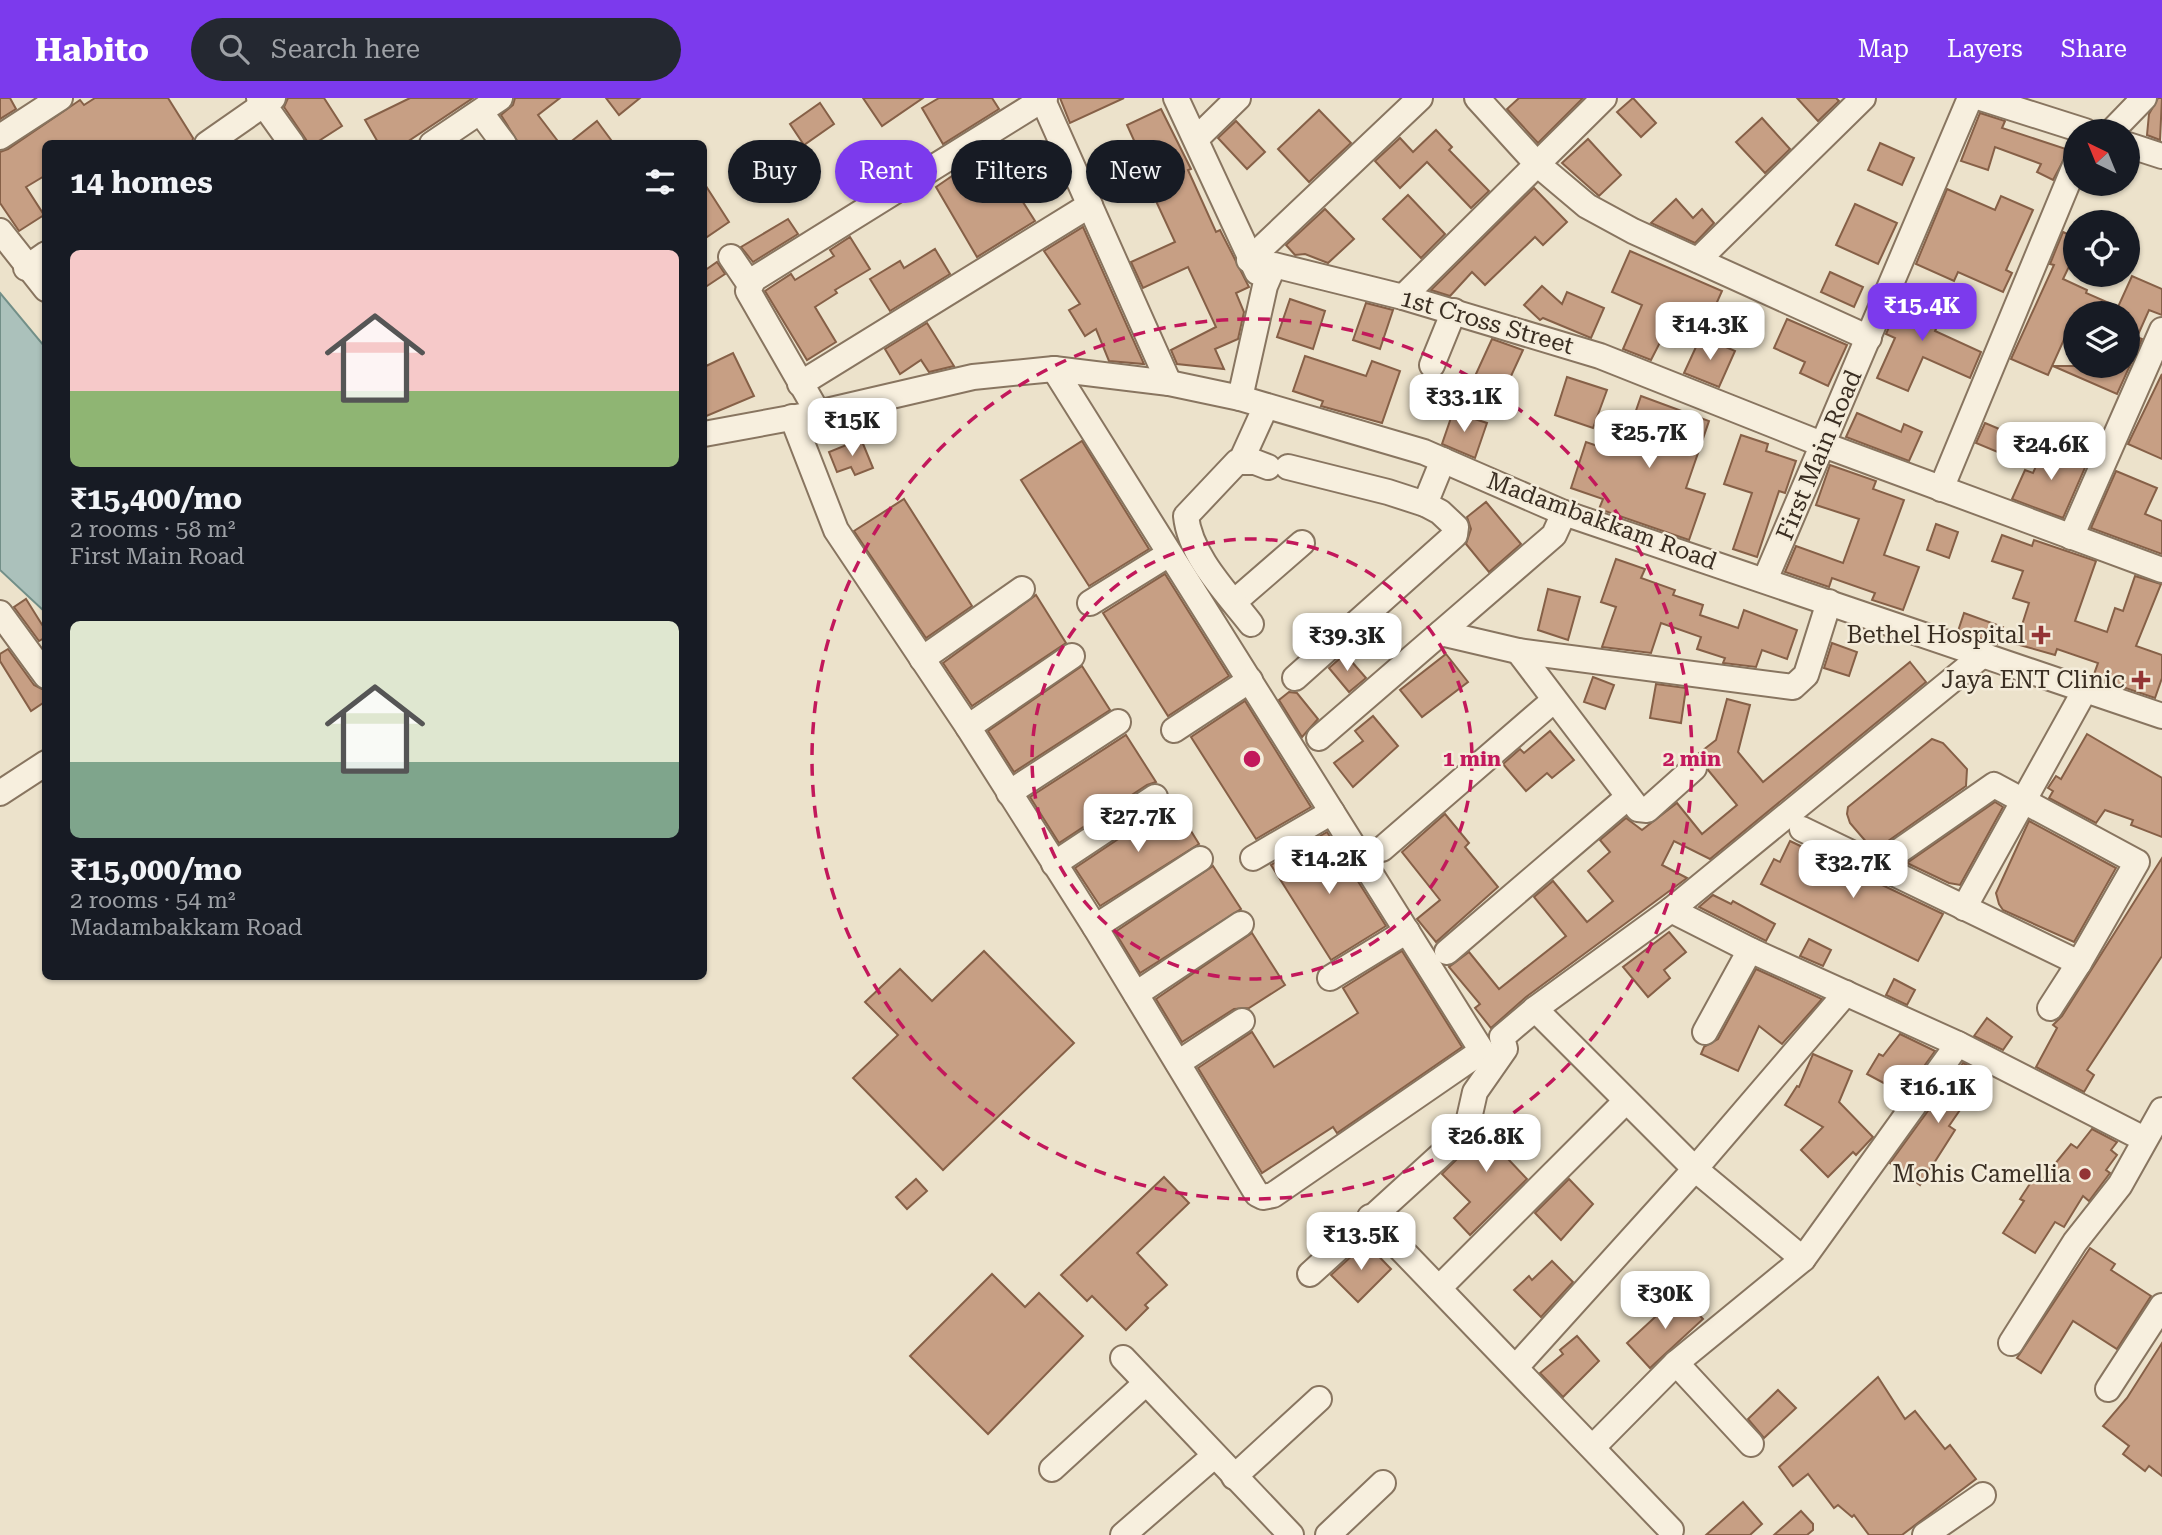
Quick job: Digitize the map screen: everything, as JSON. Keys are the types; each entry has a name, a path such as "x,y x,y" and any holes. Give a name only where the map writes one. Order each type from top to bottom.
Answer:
{"street":[{"path":"0,137 60,98"},
{"path":"1176,98 1249,260 1270,264"},
{"path":"1196,139 1238,98"},
{"path":"1240,398 1270,264 1420,98"},
{"path":"1477,98 1536,163 1587,206 1869,338"},
{"path":"1403,297 1604,98"},
{"path":"1698,260 1863,98"},
{"name":"First Main Road","path":"1765,580 1970,98"},
{"path":"1981,98 2063,124"},
{"path":"2124,119 2144,98"},
{"path":"818,413 748,291 754,279 1044,99 1169,383"},
{"path":"212,140 265,100 290,140"},
{"path":"438,140 491,105 503,140"},
{"path":"2140,149 2162,156"},
{"path":"1941,489 2063,194"},
{"path":"800,384 1090,205"},
{"path":"0,231 36,261 42,278"},
{"path":"731,257 750,285"},
{"name":"1st Cross Street","path":"1270,264 1454,311 1600,356 1824,445 2162,570"},
{"path":"1433,365 1454,311"},
{"path":"2071,537 2162,330"},
{"path":"792,417 836,530 968,727 1095,927 1257,1194 1263,1197 1273,1195 1482,1051 1054,369"},
{"name":"Madambakkam Road","path":"707,433 818,413 973,377 1054,369 1169,383 1240,398 1424,452 1564,513 2162,716"},
{"path":"1251,624 1206,564 1187,526 1186,516 1229,468 1241,461 1266,406"},
{"path":"1425,504 1443,460"},
{"path":"1241,461 1278,467 1425,504 1440,512 1456,527 1455,535 1295,678"},
{"path":"1319,738 1554,535 1564,513"},
{"path":"1234,602 1302,543"},
{"path":"1090,603 1169,554"},
{"path":"922,659 1022,589"},
{"path":"1441,633 1518,651 1793,687 1806,675 1829,602"},
{"path":"0,613 42,671"},
{"path":"1518,651 1553,701 1638,809 1647,810 1694,768"},
{"path":"1310,1274 1466,1132 1475,1092 1505,1049 1502,1037 1535,1009 1671,909 1984,654"},
{"path":"968,727 1072,656"},
{"path":"1174,730 1250,680"},
{"path":"1964,908 2085,690"},
{"path":"1382,849 1553,701"},
{"path":"1009,793 1118,722"},
{"path":"3,787 42,765"},
{"path":"1879,865 1994,785 2137,862 2050,1008"},
{"path":"1054,864 1155,797"},
{"path":"1447,952 1628,797"},
{"path":"1253,858 1332,812"},
{"path":"1802,829 2079,963"},
{"path":"1095,927 1200,859"},
{"path":"1671,909 1750,950 1958,1044 2144,1139"},
{"path":"1136,994 1241,924"},
{"path":"1330,978 1407,931"},
{"path":"1705,1032 1750,950"},
{"path":"1516,1367 1695,1169 1846,993"},
{"path":"1535,1009 1625,1102 1695,1169 1803,1259"},
{"path":"1178,1063 1242,1021"},
{"path":"1593,1447 1676,1363 1803,1259 1958,1044"},
{"path":"1439,1288 1625,1102"},
{"path":"2011,1343 2075,1242 2120,1185 2162,1110"},
{"path":"1370,1217 1671,1530"},
{"path":"2108,1389 2162,1306"},
{"path":"1123,1358 1291,1535"},
{"path":"1676,1363 1751,1444"},
{"path":"1052,1469 1146,1383"},
{"path":"1234,1477 1320,1399"},
{"path":"1123,1535 1214,1456"},
{"path":"1328,1535 1383,1483"},
{"path":"1925,1535 1983,1495"}],"water":[{"path":"0,293 42,343 42,609 0,570"}],"building":[{"path":"0,98 10,98 16,109 0,119"},
{"path":"95,98 168,98 193,140 42,140 42,177 26,187 42,212 42,216 19,231 0,203 0,152 80,100 84,105"},
{"path":"288,98 324,98 342,126 320,140 306,140 284,107"},
{"path":"410,98 473,98 410,140 377,140 365,120"},
{"path":"515,98 560,98 538,115 557,140 517,140 501,115 513,105"},
{"path":"606,98 640,98 619,115"},
{"path":"863,98 923,98 882,126"},
{"path":"939,98 992,98 999,109 943,144 922,108"},
{"path":"1060,98 1124,98 1070,123"},
{"path":"1519,98 1583,98 1538,143 1507,109"},
{"path":"1633,98 1656,123 1641,137 1617,112"},
{"path":"1797,98 1836,98 1839,101 1818,121"},
{"path":"2158,98 2162,98 2160,140 2147,135 2149,114"},
{"path":"820,103 834,124 811,140 801,140 790,124"},
{"path":"1161,109 1176,140 1134,140 1127,125"},
{"path":"1319,110 1351,143 1309,182 1278,149"},
{"path":"1980,113 2005,121 2002,128 2063,148 2063,161 2053,180 2037,172 2041,164 1995,147 1988,170 1961,161"},
{"path":"1762,118 1790,149 1765,173 1736,142"},
{"path":"597,121 611,140 573,140"},
{"path":"1236,121 1265,152 1247,169 1218,138"},
{"path":"1436,130 1452,147 1449,150 1489,191 1471,208 1427,162 1400,188 1375,161 1400,138 1413,152"},
{"path":"1588,139 1621,175 1599,196 1562,163"},
{"path":"1880,143 1914,158 1902,185 1868,170"},
{"path":"1185,157 1191,169 1188,170 1216,232 1220,230 1249,287 1236,293 1244,312 1238,339 1215,349 1224,369 1177,364 1171,350 1216,327 1188,267 1143,288 1131,262 1175,242 1157,203 1185,203"},
{"path":"951,177 951,203 1024,203 1035,221 977,257 937,186"},
{"path":"707,188 729,222 707,237"},
{"path":"1534,188 1567,222 1543,245 1535,237 1485,285 1472,272 1450,296 1431,290"},
{"path":"1947,189 1995,210 2001,196 2033,210 2006,270 2012,273 2003,292 1958,272 1954,281 1916,264"},
{"path":"1408,195 1445,234 1421,258 1383,219"},
{"path":"1676,199 1693,218 1702,209 1714,223 1695,243 1651,223"},
{"path":"1855,204 1897,223 1878,264 1836,245"},
{"path":"1325,209 1354,239 1328,263 1305,254 1295,255 1286,245"},
{"path":"788,219 798,234 753,262 741,247"},
{"path":"1083,227 1144,364 1109,361 1096,329 1085,336 1069,310 1080,304 1044,251"},
{"path":"2063,232 2063,287 2080,287 2087,290 2086,293 2104,301 2063,301 2063,342 2048,375 2011,359 2054,265 2050,264"},
{"path":"850,237 870,269 835,290 837,293 815,307 836,342 807,360 765,291 791,274 795,280 834,256 830,250"},
{"path":"935,249 950,274 890,311 870,279 900,261 904,268"},
{"path":"1630,251 1722,291 1705,329 1674,315 1651,360 1623,349 1642,305 1612,292"},
{"path":"717,262 725,274 707,286 707,269"},
{"path":"1830,272 1863,287 1854,307 1821,292"},
{"path":"2140,279 2162,289 2162,315 2149,310 2140,330 2140,301 2121,301 2127,287 2140,287"},
{"path":"1542,286 1562,304 1567,292 1604,308 1591,338 1543,318 1540,320 1524,305"},
{"path":"1905,290 1946,308 1935,331 1981,352 1970,378 1923,357 1908,391 1877,378 1895,338 1886,334"},
{"path":"1290,299 1325,311 1313,349 1277,337"},
{"path":"1366,303 1393,310 1380,349 1353,340"},
{"path":"1787,319 1847,345 1828,386 1800,373 1805,362 1774,348"},
{"path":"927,323 954,366 929,372 921,360 900,374 885,349"},
{"path":"1701,336 1735,351 1719,387 1684,373"},
{"path":"1492,339 1523,350 1500,400 1470,387"},
{"path":"733,353 754,396 707,416 707,366"},
{"path":"1305,356 1366,376 1372,361 1400,371 1382,423 1321,406 1323,401 1293,391"},
{"path":"2162,374 2162,459 2128,444"},
{"path":"1567,377 1607,390 1593,428 1555,415"},
{"path":"2080,378 2124,378 2117,394"},
{"path":"1641,396 1709,421 1686,488 1705,494 1689,540 1599,509 1603,499 1571,488 1586,442 1621,454"},
{"path":"1453,412 1487,423 1475,458 1442,444"},
{"path":"1857,413 1901,432 1904,424 1922,432 1909,461 1846,437"},
{"path":"1985,423 2009,433 2000,453 1976,443"},
{"path":"1741,435 1768,444 1766,451 1796,461 1785,493 1779,491 1757,557 1733,549 1752,493 1724,484"},
{"path":"861,439 873,468 855,475 851,467 837,472 829,452"},
{"path":"1082,441 1149,549 1089,586 1021,480"},
{"path":"2046,444 2087,463 2063,518 2012,499 2025,470 2033,473"},
{"path":"1830,465 1876,481 1873,489 1904,500 1884,555 1919,567 1903,610 1872,600 1875,593 1832,578 1829,587 1785,572 1796,546 1843,563 1859,519 1816,505"},
{"path":"2116,471 2157,488 2145,514 2162,521 2162,554 2091,528"},
{"path":"904,499 972,606 926,638 854,531"},
{"path":"1486,502 1521,544 1489,572 1466,544 1471,529 1467,517"},
{"path":"1936,524 1958,532 1949,558 1927,550"},
{"path":"2002,535 2032,546 2034,540 2096,561 2075,621 2107,632 2115,608 2123,611 2135,576 2161,584 2136,646 2162,655 2162,678 2155,698 2093,677 2098,663 2057,649 2055,655 2016,644 2029,603 2013,598 2023,571 1992,561"},
{"path":"1616,559 1645,569 1641,578 1675,590 1673,595 1703,605 1700,615 1738,628 1744,610 1797,630 1787,659 1762,650 1756,667 1723,663 1725,658 1697,649 1701,637 1661,623 1651,653 1602,647 1616,607 1601,602"},
{"path":"1165,574 1229,676 1168,716 1103,613"},
{"path":"1548,589 1580,597 1568,640 1538,630"},
{"path":"1036,595 1066,643 972,706 943,663"},
{"path":"26,599 42,625 42,639 39,641 14,607"},
{"path":"1964,613 2003,627 1997,644 1958,631"},
{"path":"1832,643 1857,652 1849,676 1824,668"},
{"path":"8,649 34,685 42,689 42,704 31,711 0,661 0,654"},
{"path":"1345,654 1366,678 1349,692 1329,668"},
{"path":"1446,654 1468,682 1422,717 1400,690"},
{"path":"1910,662 1926,682 1710,859 1674,841 1662,865 1687,878 1526,997 1491,1028 1475,1008 1480,1004 1449,967 1469,952 1499,989 1566,936 1534,897 1553,881 1587,922 1613,901 1588,871 1610,852 1600,840 1626,818 1642,830 1677,803 1702,834 1737,805 1708,770 1705,759 1698,754 1716,740 1727,699 1750,705 1738,752 1763,782"},
{"path":"1082,666 1110,710 1014,772 988,731"},
{"path":"1593,677 1614,685 1605,709 1584,702"},
{"path":"1656,684 1686,688 1681,723 1650,718"},
{"path":"1289,692 1297,693 1318,719 1302,737 1279,700"},
{"path":"1245,701 1311,807 1256,839 1191,737"},
{"path":"1373,716 1398,746 1353,787 1334,763 1363,741 1355,731"},
{"path":"1550,731 1574,760 1552,778 1547,773 1526,791 1503,764 1520,749 1524,753"},
{"path":"2087,734 2162,778 2162,837 2131,825 2133,820 2105,810 2096,823 2049,798 2053,791 2048,788 2056,776 2061,779"},
{"path":"1126,735 1156,782 1147,785 1059,843 1030,797"},
{"path":"1932,739 1943,743 1967,769 1966,786 1881,846 1868,844 1850,823 1848,807"},
{"path":"1170,797 1199,844 1100,906 1075,868 1163,809"},
{"path":"1995,802 2003,807 1960,885 1949,883 1907,863"},
{"path":"1445,814 1469,843 1465,847 1498,887 1436,942 1417,919 1440,900 1402,852"},
{"path":"2029,821 2116,868 2074,942 2003,910 1999,904 1996,893"},
{"path":"1327,832 1386,926 1331,960 1271,865"},
{"path":"1790,841 1943,914 1918,961 1761,884 1774,859 1780,862"},
{"path":"2162,858 2162,956 2087,1070 2094,1075 2084,1092 2036,1067 2057,1028 2053,1025 2062,1016"},
{"path":"1213,866 1241,909 1140,973 1115,932"},
{"path":"1713,895 1731,904 1733,901 1775,924 1766,941 1699,907"},
{"path":"1669,932 1686,952 1664,970 1670,978 1648,997 1623,967"},
{"path":"1252,933 1285,985 1249,1008 1234,1009 1182,1042 1156,999"},
{"path":"1809,939 1831,950 1823,966 1800,956"},
{"path":"984,951 1074,1043 943,1170 853,1078 898,1035 865,1002 900,969 932,1001"},
{"path":"1402,951 1462,1047 1337,1133 1333,1127 1262,1173 1198,1068 1252,1032 1274,1067 1358,1013 1343,988"},
{"path":"1756,969 1822,999 1782,1044 1759,1026 1738,1071 1701,1054 1704,1047 1718,1039"},
{"path":"1894,979 1915,990 1907,1005 1886,995"},
{"path":"1987,1018 2012,1037 2003,1050 1974,1036"},
{"path":"1900,1034 1935,1051 1904,1094 1867,1074 1879,1054 1883,1056"},
{"path":"1813,1054 1852,1071 1839,1102 1873,1137 1856,1155 1853,1152 1828,1177 1801,1150 1823,1127 1785,1105 1797,1086 1799,1087"},
{"path":"1963,1063 1990,1077 1978,1094 1973,1091 1949,1126 1955,1130 1920,1185 1890,1163"},
{"path":"1500,1116 1525,1142 1508,1159 1527,1179 1470,1235 1454,1218 1470,1202 1442,1174"},
{"path":"2092,1129 2117,1142 2111,1150 2117,1155 2106,1170 2110,1173 2089,1201 2083,1196 2064,1227 2055,1222 2035,1253 2003,1233 2024,1201 2020,1199 2035,1176 2042,1180 2071,1144 2077,1148"},
{"path":"1164,1177 1189,1203 1137,1253 1167,1285 1145,1305 1148,1308 1126,1330 1092,1296 1087,1301 1061,1275"},
{"path":"916,1179 927,1191 907,1209 896,1197"},
{"path":"1569,1179 1593,1204 1561,1240 1535,1213"},
{"path":"1366,1243 1391,1269 1358,1302 1331,1275"},
{"path":"2090,1248 2115,1264 2111,1270 2151,1296 2117,1349 2073,1321 2041,1373 2017,1358"},
{"path":"1552,1261 1573,1282 1541,1317 1514,1290 1529,1276 1532,1280"},
{"path":"992,1274 1025,1307 1039,1293 1083,1336 988,1434 910,1356"},
{"path":"1680,1294 1703,1319 1650,1368 1627,1343"},
{"path":"1577,1336 1599,1361 1563,1397 1540,1373 1563,1354 1560,1350"},
{"path":"2162,1343 2162,1476 2149,1466 2145,1471 2123,1454 2129,1446 2103,1426 2127,1398"},
{"path":"1878,1377 1905,1419 1915,1411 1945,1449 1950,1445 1976,1479 1902,1535 1869,1535 1854,1515 1852,1517 1838,1505 1834,1508 1808,1474 1793,1486 1779,1467"},
{"path":"1778,1390 1796,1408 1764,1438 1748,1419"},
{"path":"1743,1502 1762,1524 1750,1535 1706,1535"},
{"path":"1801,1511 1813,1524 1813,1530 1807,1535 1774,1535"}],"place":[{"name":"Bethel Hospital","path":"2041,635"},
{"name":"Jaya ENT Clinic","path":"2141,680"},
{"name":"Mohis Camellia","path":"2085,1174"}]}
